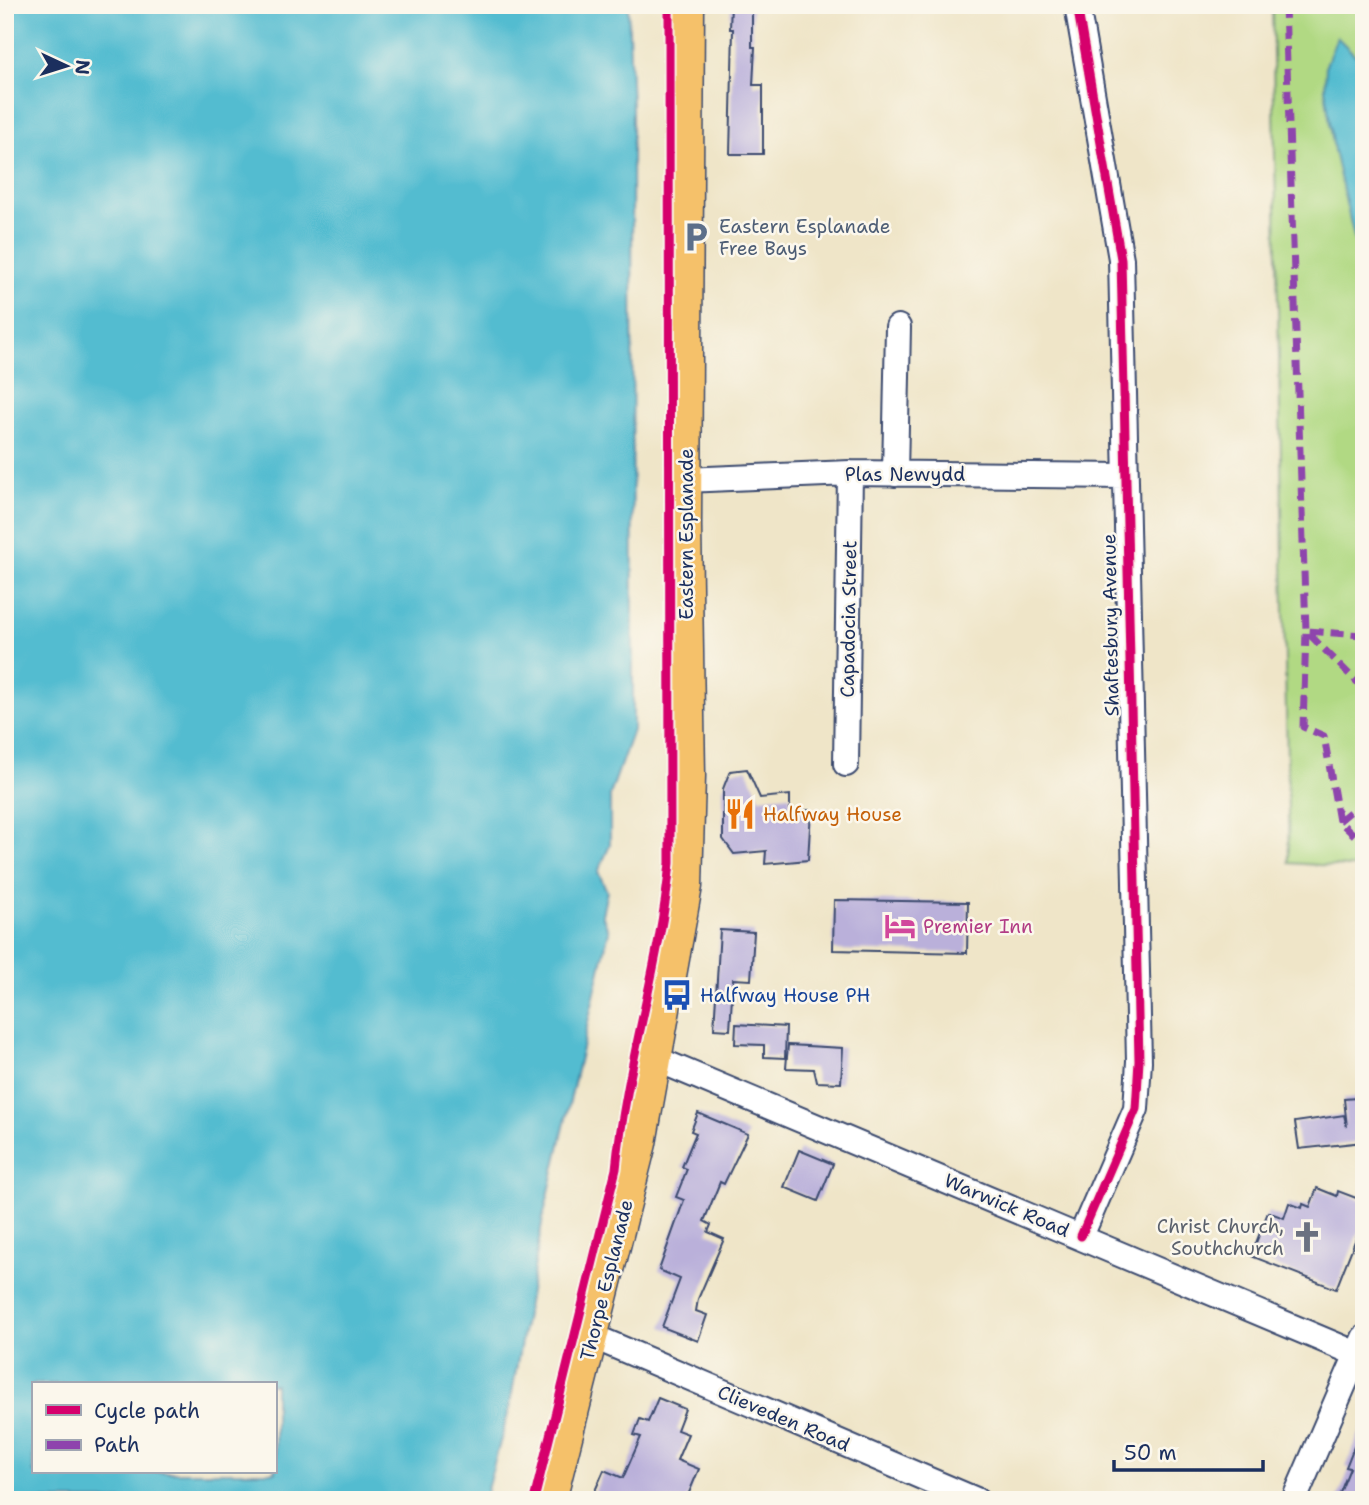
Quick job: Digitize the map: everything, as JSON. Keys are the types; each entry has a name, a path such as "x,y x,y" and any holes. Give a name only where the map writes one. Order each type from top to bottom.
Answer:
{"main road":[{"name":"Eastern Esplanade","path":"656,1059 686,886 688,847 685,480 688,5"},
{"name":"Thorpe Esplanade","path":"550,1500 640,1143 656,1059"}],"street":[{"name":"Shaftesbury Avenue","path":"1077,5 1121,259 1139,1096 1081,1236"},
{"path":"895,474 900,327"},
{"name":"Plas Newydd","path":"685,480 850,474 1125,476"},
{"name":"Capadocia Street","path":"846,764 850,474"},
{"name":"Warwick Road","path":"656,1059 1081,1236 1360,1346"},
{"name":"Clieveden Road","path":"591,1339 606,1342 976,1500"},
{"path":"1294,1500 1360,1346"}],"green space":[{"path":"1272,5 1364,5 1364,868 1289,863"}],"water":[{"path":"5,5 628,5 632,108 633,730 610,795 610,845 598,872 607,891 602,915 609,931 543,1218 509,1410 484,1500 5,1500"},
{"path":"1337,37 1356,56 1364,56 1364,280 1334,151 1325,88 1326,65"}],"building":[{"path":"731,5 752,5 752,47 755,47 753,85 763,85 763,154 730,154 733,29 730,29"},
{"path":"747,769 760,798 790,795 790,811 811,810 808,860 765,864 766,851 734,854 723,839 723,789 730,771"},
{"name":"Premier Inn","path":"834,900 968,902 967,953 833,950"},
{"path":"720,930 754,932 751,980 733,979 730,1030 714,1029"},
{"path":"736,1024 786,1027 785,1058 764,1057 764,1045 735,1044"},
{"path":"788,1045 843,1048 841,1083 817,1082 814,1069 786,1068"},
{"path":"1357,1098 1363,1142 1299,1149 1295,1122 1344,1115 1347,1127 1344,1099"},
{"path":"698,1113 748,1134 724,1184 720,1182 704,1221 711,1225 708,1232 724,1239 698,1299 696,1311 707,1315 698,1341 662,1327 680,1279 659,1270 684,1200 676,1197 687,1169 682,1167 696,1133 691,1131"},
{"path":"799,1150 833,1164 818,1201 784,1187"},
{"name":"Christ Church, Southchurch","path":"1317,1188 1337,1196 1338,1191 1364,1201 1364,1218 1336,1289 1251,1256 1268,1212 1284,1218 1289,1203 1302,1208 1303,1204 1310,1207"},
{"path":"658,1398 685,1409 677,1430 688,1434 677,1460 699,1469 686,1500 591,1500 604,1470 623,1478 641,1437 634,1435 640,1419 648,1422"},
{"path":"1363,1424 1364,1500 1337,1500 1350,1468 1346,1467"}],"marked path":[{"path":"1285,5 1306,631 1364,635"},
{"path":"1364,689 1306,631 1303,727 1324,736 1339,821 1364,844"},
{"path":"1339,821 1364,800"}],"cycle path":[{"path":"534,1500 616,1169 627,1092 659,940 670,863 669,5"},
{"path":"1077,5 1121,259 1139,1061 1136,1109 1081,1236"}],"place":[{"name":"Eastern Esplanade Free Bays","path":"696,237"},
{"name":"Halfway House","path":"740,814"},
{"name":"Premier Inn","path":"900,926"},
{"name":"Halfway House PH","path":"677,995"},
{"name":"Christ Church, Southchurch","path":"1307,1237"}]}
